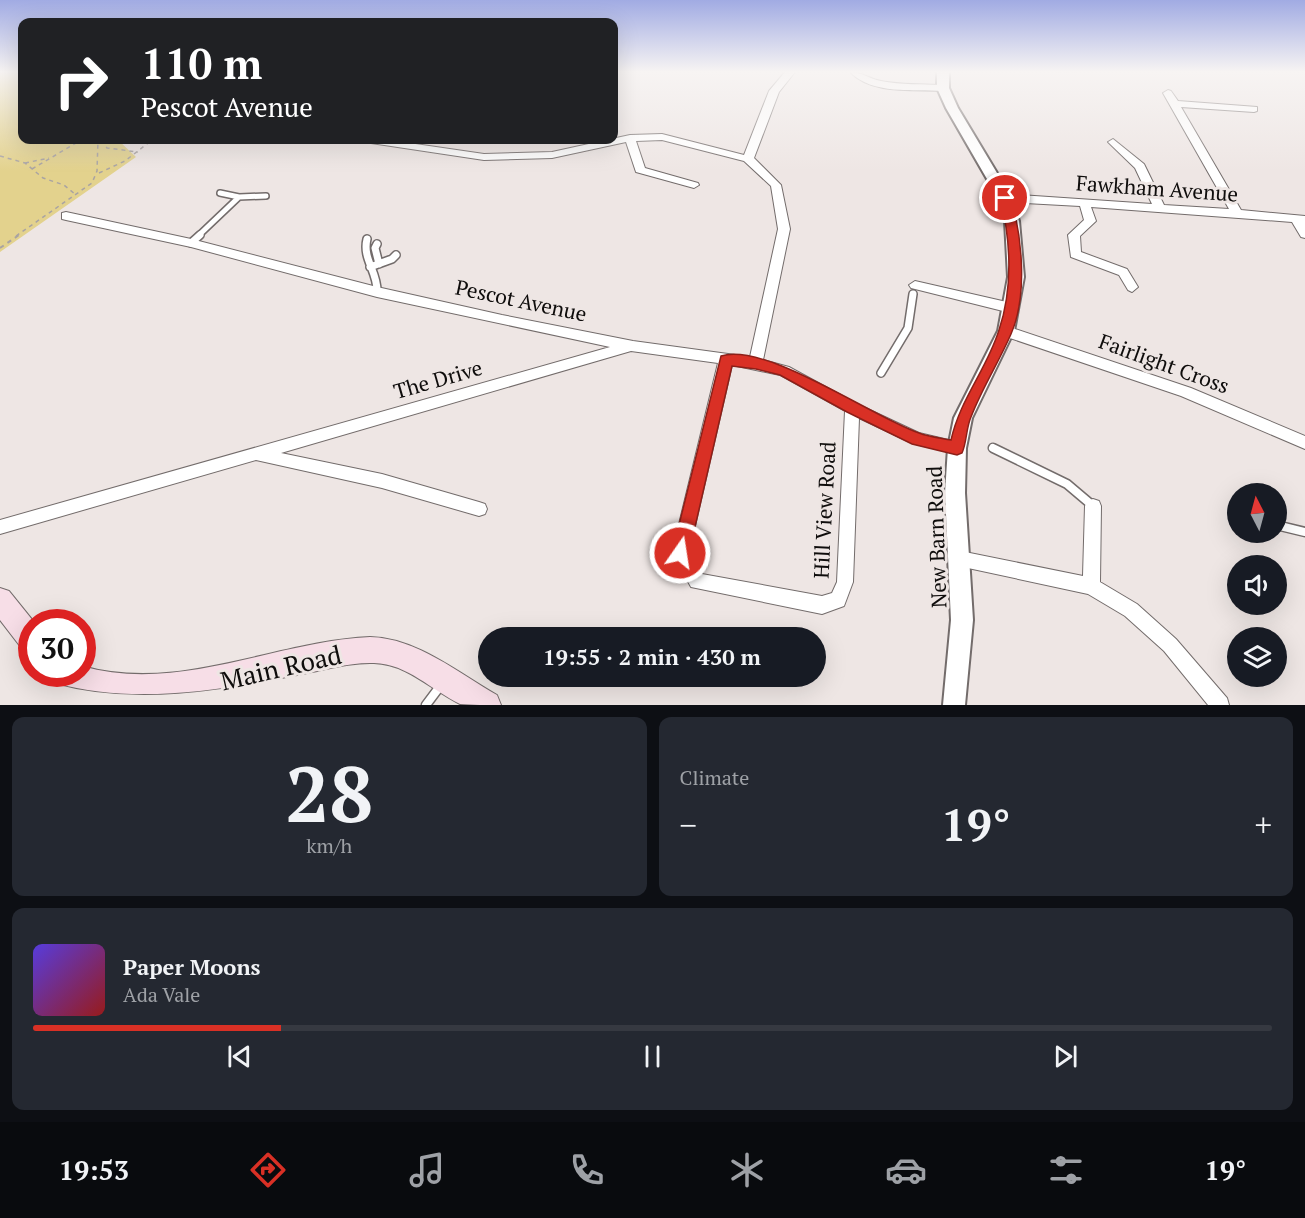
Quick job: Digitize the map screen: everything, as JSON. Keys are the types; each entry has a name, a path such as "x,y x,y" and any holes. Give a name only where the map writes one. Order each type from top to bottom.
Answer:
{"main road":[{"path":"0,600 18,623"},
{"name":"Main Road","path":"96,687 115,692 150,694 188,689 362,649 386,651 405,658 487,705"}],"street":[{"path":"748,159 769,105"},
{"name":"New Barn Road","path":"951,105 1005,198 1012,221 1016,277 1006,331 963,418 957,448 955,493 962,620 954,705"},
{"path":"1175,105 1237,213"},
{"path":"1188,105 1254,109"},
{"path":"618,139 662,137 748,159 776,185 784,229 756,363"},
{"path":"630,138 640,170 693,185"},
{"path":"1113,142 1140,166 1160,208"},
{"path":"402,144 484,157 552,155 588,144"},
{"name":"Fawkham Avenue","path":"1005,198 1237,213 1301,220"},
{"path":"1084,203 1090,221 1074,235 1075,254 1123,272 1132,287"},
{"name":"Pescot Avenue","path":"66,216 191,243 377,292 633,346 756,363 784,371 852,408 917,439 957,448"},
{"path":"1301,220 1305,234"},
{"path":"915,285 1011,308"},
{"name":"Fairlight Cross","path":"1006,331 1186,392 1305,443"},
{"name":"The Drive","path":"0,527 633,346"},
{"name":"Hill View Road","path":"726,360 680,553 697,581 822,605 838,600 845,582 852,408"},
{"name":"The Drive","path":"255,454 382,481 478,509"},
{"path":"1092,586 1093,506"},
{"path":"960,559 1092,586 1131,610 1170,645 1220,705"}],"lane":[{"path":"220,193 239,197 266,196"},
{"path":"191,243 239,197"},
{"path":"367,239 363,251 377,278 377,292"},
{"path":"377,244 375,248 379,264"},
{"path":"370,267 396,255"},
{"path":"881,373 909,328 915,285"},
{"path":"993,448 1067,483 1093,506"},
{"path":"1287,528 1305,532"},
{"path":"426,705 444,680"}],"path":[{"path":"32,169 75,144"},
{"path":"0,248 92,183 99,173 100,162 96,152 99,144"},
{"path":"104,144 107,148 119,151 138,152"},
{"path":"99,173 125,161 147,144"},
{"path":"0,156 25,163 43,178 64,185 76,195"},
{"path":"25,163 53,158"}],"shaded area":[{"path":"0,105 18,105 18,144 122,144 136,157 0,252"}],"route":[{"path":"680,553 726,360 756,363 784,371 852,408 917,439 957,448 963,418 1006,331 1011,308 1016,277 1012,221 1005,198"}]}
